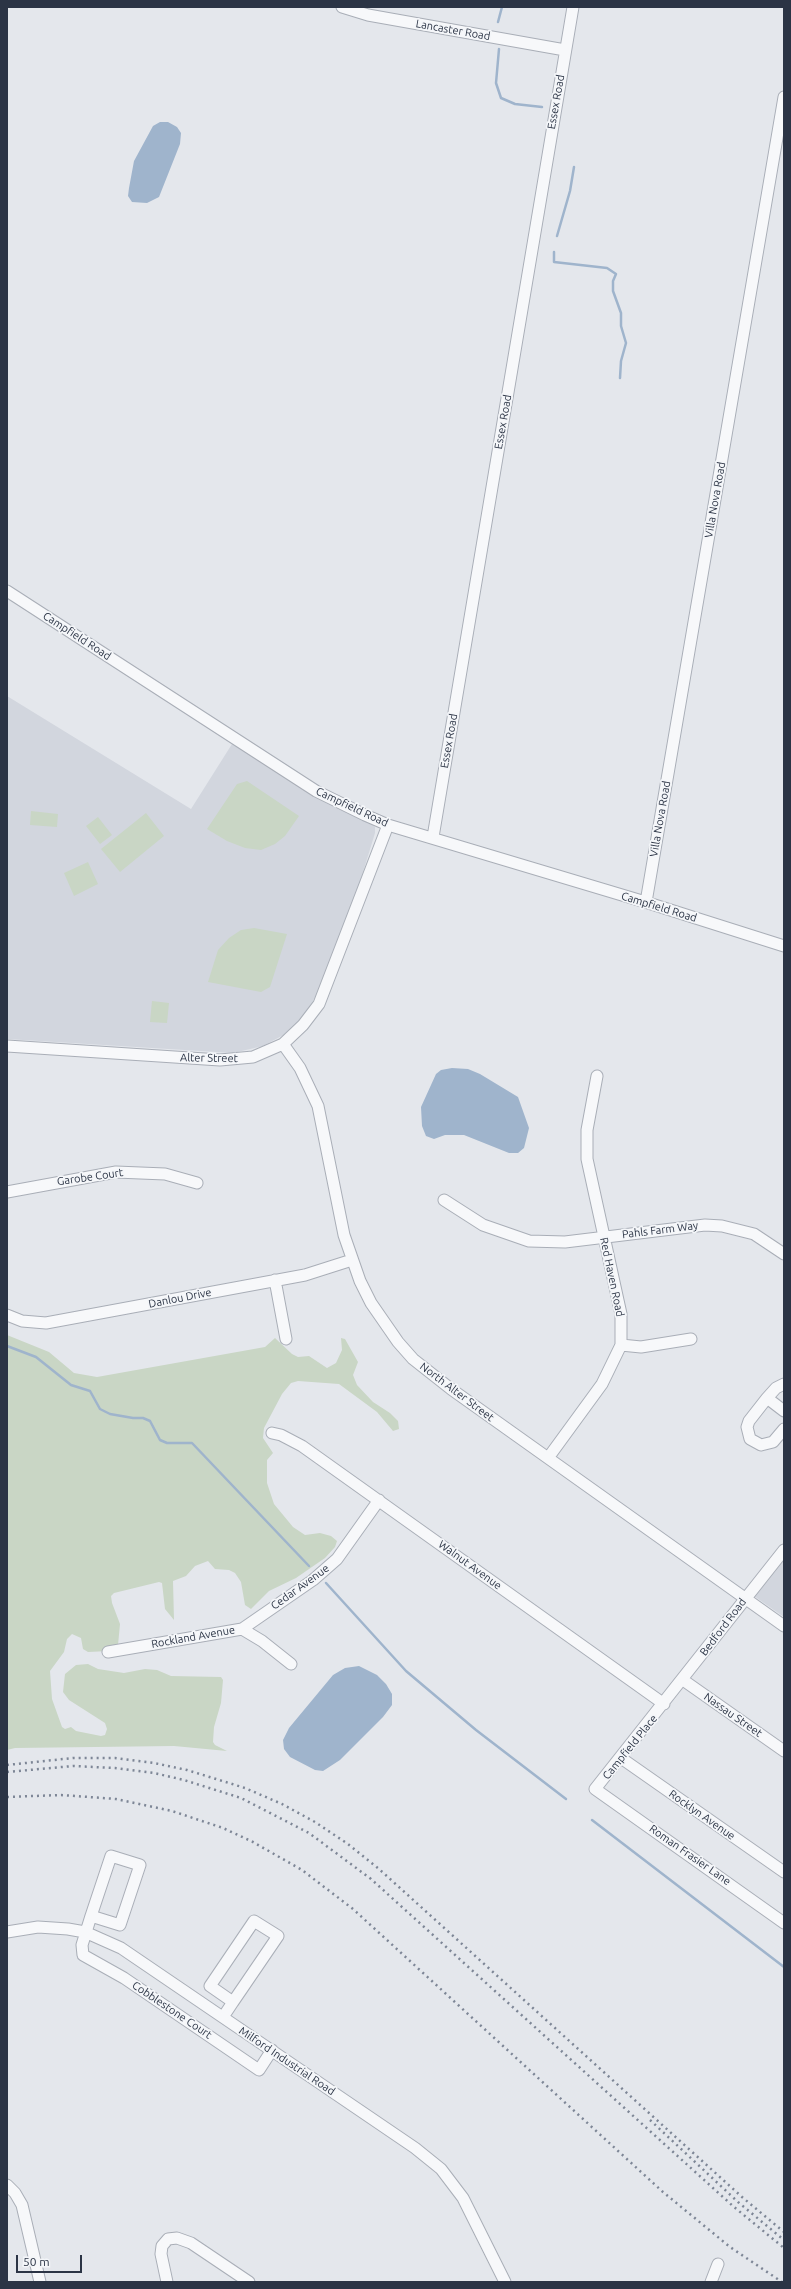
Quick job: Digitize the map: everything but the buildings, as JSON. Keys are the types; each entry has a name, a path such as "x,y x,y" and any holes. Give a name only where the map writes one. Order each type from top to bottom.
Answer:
{"street":[{"name":"Lancaster Road","path":"342,7 368,15 565,50"},
{"name":"Essex Road","path":"432,837 573,7"},
{"name":"Villa Nova Road","path":"646,902 784,97"},
{"name":"Campfield Road","path":"7,591 316,791 388,825 646,902 784,946"},
{"name":"Alter Street","path":"7,1046 220,1060 252,1056 283,1044 303,1025 318,1004 388,825"},
{"name":"North Alter Street","path":"283,1044 300,1068 318,1106 344,1235 352,1260 371,1303 398,1342 413,1359 450,1389 784,1626"},
{"name":"Red Haven Road","path":"548,1458 602,1384 621,1345 621,1314 603,1238 586,1145 597,1076"},
{"name":"Garobe Court","path":"7,1192 116,1172 165,1174 197,1183"},
{"name":"Pahls Farm Way","path":"444,1200 483,1225 529,1241 565,1242 705,1225 722,1226 754,1234 784,1254"},
{"name":"Danlou Drive","path":"7,1315 22,1321 46,1323 305,1275 352,1260"},
{"path":"275,1280 286,1339"},
{"path":"621,1345 641,1346 691,1339"},
{"path":"784,1384 776,1388 767,1398 749,1421 747,1427 750,1439 754,1443 767,1445 773,1442 784,1429"},
{"path":"767,1398 784,1411"},
{"name":"Walnut Avenue","path":"272,1433 281,1435 302,1446 664,1704"},
{"name":"Cedar Avenue","path":"242,1629 313,1580 337,1559 379,1500"},
{"name":"Bedford Road","path":"664,1704 745,1598 784,1550"},
{"name":"Rockland Avenue","path":"108,1652 242,1629 262,1641 291,1664"},
{"name":"Nassau Street","path":"683,1680 784,1751"},
{"name":"Campfield Place","path":"595,1789 664,1704"},
{"name":"Rocklyn Avenue","path":"621,1758 784,1872"},
{"name":"Roman Frasier Lane","path":"595,1789 784,1923"},
{"path":"85,1932 111,1856 140,1866 120,1925 91,1916"},
{"path":"223,2017 278,1936 254,1921 210,1986 233,2002"},
{"name":"Milford Industrial Road","path":"7,1932 38,1927 85,1932 121,1948 415,2148 441,2169 464,2198 505,2282"},
{"name":"Cobblestone Court","path":"85,1932 82,1952 86,1958 124,1978 258,2070 272,2050"},
{"path":"7,2186 15,2193 24,2212 40,2282"},
{"path":"167,2282 161,2254 162,2246 168,2239 177,2238 185,2239 249,2282"},
{"path":"711,2282 718,2264"}],"shaded area":[{"path":"7,696 191,809 232,744 315,796 371,823 375,827 375,833 360,882 322,985 307,1011 289,1032 263,1046 233,1053 7,1039"},
{"path":"784,1559 784,1617 754,1596"}],"green space":[{"path":"247,781 299,816 285,836 275,844 261,850 245,848 227,841 207,829 237,784"},
{"path":"31,811 58,814 57,827 30,825"},
{"path":"146,813 164,836 120,872 101,849"},
{"path":"98,817 112,835 100,844 86,826"},
{"path":"88,862 98,884 74,896 64,873"},
{"path":"254,928 287,934 270,987 261,992 208,982 218,950 229,938 241,930"},
{"path":"152,1001 169,1003 167,1023 150,1022"},
{"path":"7,1335 49,1352 74,1373 97,1377 265,1347 275,1338 292,1354 298,1357 309,1356 327,1368 336,1363 342,1350 341,1338 345,1339 358,1362 353,1375 357,1385 373,1402 390,1413 398,1421 399,1429 393,1431 377,1412 339,1384 298,1381 291,1383 282,1394 264,1428 263,1438 273,1453 267,1460 267,1483 274,1504 293,1527 305,1535 320,1533 331,1536 337,1541 335,1547 325,1558 296,1578 269,1591 251,1609 245,1605 241,1582 235,1573 229,1570 215,1569 208,1561 195,1566 186,1576 173,1581 174,1620 165,1609 162,1583 159,1582 114,1593 111,1596 112,1603 120,1624 118,1645 109,1651 88,1652 83,1649 81,1638 72,1634 67,1639 64,1652 50,1671 52,1699 62,1727 65,1729 71,1727 76,1731 101,1736 105,1735 107,1729 105,1723 69,1700 63,1692 65,1674 76,1665 88,1664 98,1669 124,1673 145,1669 157,1670 171,1676 221,1677 223,1680 221,1703 214,1727 213,1742 215,1745 227,1751 174,1746 15,1748 7,1750"}],"water":[{"path":"160,122 168,122 177,127 181,133 180,144 159,197 147,203 132,202 128,196 134,161 153,126"},
{"path":"452,1068 468,1069 480,1074 518,1097 529,1128 524,1148 518,1153 509,1153 464,1135 445,1135 434,1139 426,1136 422,1126 421,1107 436,1074 441,1070"},
{"path":"359,1666 377,1675 386,1684 392,1694 392,1705 383,1717 340,1760 323,1771 315,1770 290,1757 284,1749 283,1740 289,1728 333,1675 345,1668"}],"waterway":[{"path":"498,22 502,7"},
{"path":"499,49 496,83 501,98 515,104 542,107"},
{"path":"557,236 570,191 574,167"},
{"path":"554,252 554,262 607,268 616,274 613,281 613,291 621,313 621,326 626,343 621,361 620,378"},
{"path":"7,1346 36,1357 71,1385 90,1391 100,1409 110,1414 133,1418 143,1418 150,1421 160,1440 167,1443 192,1443 309,1566"},
{"path":"326,1583 406,1671 476,1730 566,1799"},
{"path":"592,1820 784,1967"}],"railway":[{"path":"7,1765 73,1758 115,1758 154,1763 187,1770 245,1788 282,1804 315,1822 348,1844 379,1869 742,2197 784,2232"},
{"path":"7,1772 73,1766 115,1768 154,1773 184,1780 241,1798 309,1833 371,1879 734,2207 784,2248"},
{"path":"7,1797 61,1795 116,1799 172,1811 223,1828 253,1842 302,1870 353,1909 663,2192 730,2247 782,2282"},
{"path":"650,2120 738,2202 784,2240"}]}
